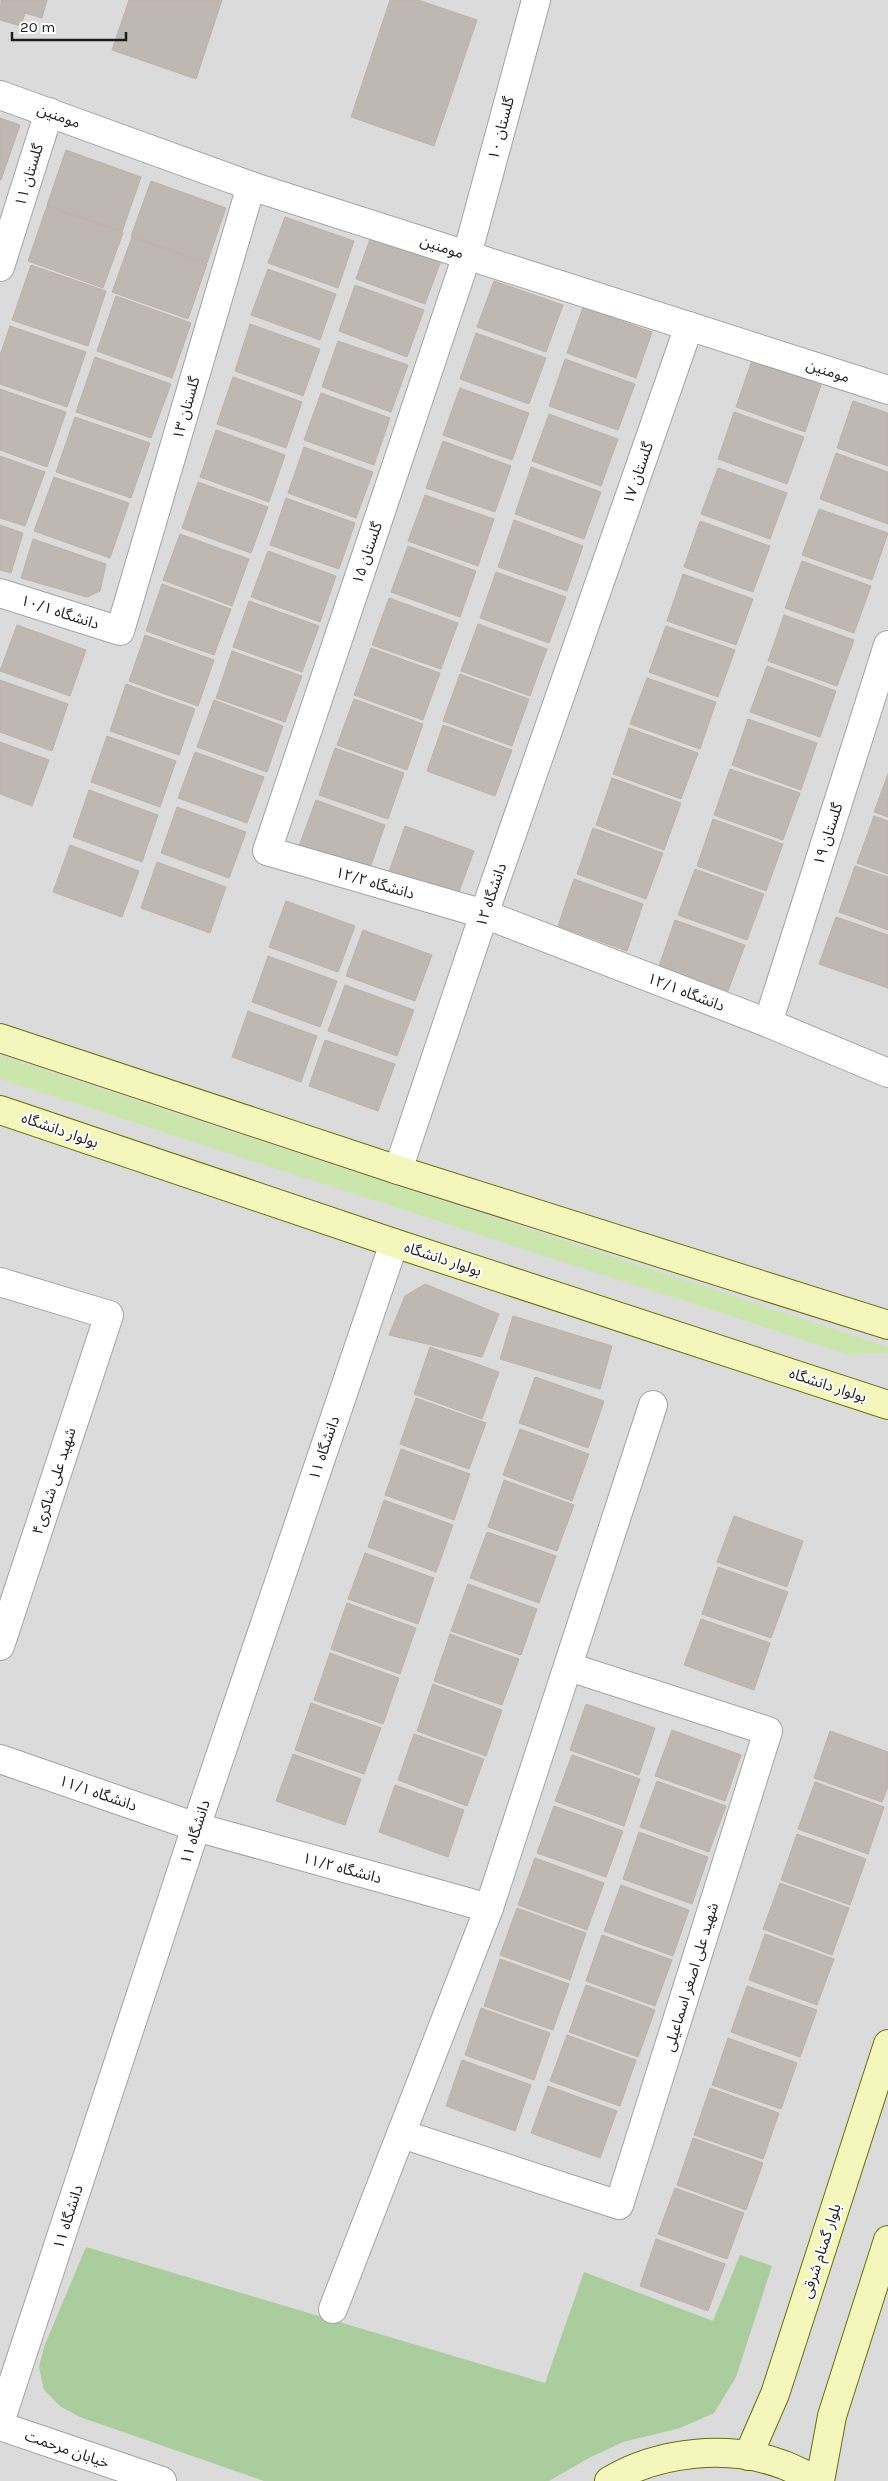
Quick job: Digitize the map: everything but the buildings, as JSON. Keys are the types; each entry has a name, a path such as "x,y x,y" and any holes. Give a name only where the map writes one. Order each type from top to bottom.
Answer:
{"main road":[{"path":"0,1038 398,1170 888,1325"},
{"name":"بولوار دانشگاه","path":"0,1110 394,1243 888,1405"},
{"name":"بلوار گمنام شرقی","path":"748,2456 775,2394 888,2044"},
{"path":"609,2481 629,2469 688,2454 748,2456 784,2465 820,2481 832,2416 888,2240"}],"street":[{"name":"گلستان ۱۰","path":"467,255 536,0"},
{"name":"مومنین","path":"0,95 251,186 888,390"},
{"name":"گلستان ۱۱","path":"0,267 49,112"},
{"name":"گلستان ۱۳","path":"120,631 251,186"},
{"name":"گلستان ۱۵","path":"267,851 467,255"},
{"name":"گلستان ۱۷","path":"587,620 689,326"},
{"name":"دانشگاه ۱۰/۱","path":"0,593 120,631"},
{"name":"دانشگاه ۱۲","path":"398,1170 484,914 587,620"},
{"name":"گلستان ۱۹","path":"768,1024 888,646"},
{"name":"دانشگاه ۱۲/۲","path":"267,851 484,914"},
{"name":"دانشگاه ۱۲/۱","path":"484,914 768,1024 888,1073"},
{"name":"دانشگاه ۱۱","path":"0,2422 196,1827 394,1243"},
{"name":"شهید علی شاکری۴","path":"0,1282 109,1315 0,1646"},
{"path":"334,2309 489,1908 653,1405"},
{"name":"شهید علی اصغر اسماعیلی","path":"402,2134 619,2205 768,1731 569,1667"},
{"name":"دانشگاه ۱۱/۱","path":"0,1759 196,1827"},
{"name":"دانشگاه ۱۱/۲","path":"196,1827 489,1908"},
{"name":"خیابان مرحمت","path":"0,2426 162,2481"}],"shaded area":[{"path":"0,0 888,0 888,2481 0,2481"}],"green space":[{"path":"0,1056 888,1347 888,1353 850,1355 0,1079"},
{"path":"86,2247 545,2383 584,2272 713,2321 740,2255 772,2266 736,2377 714,2413 680,2428 623,2442 589,2458 549,2481 264,2481 80,2417 61,2407 44,2390 39,2367 44,2347"}]}
